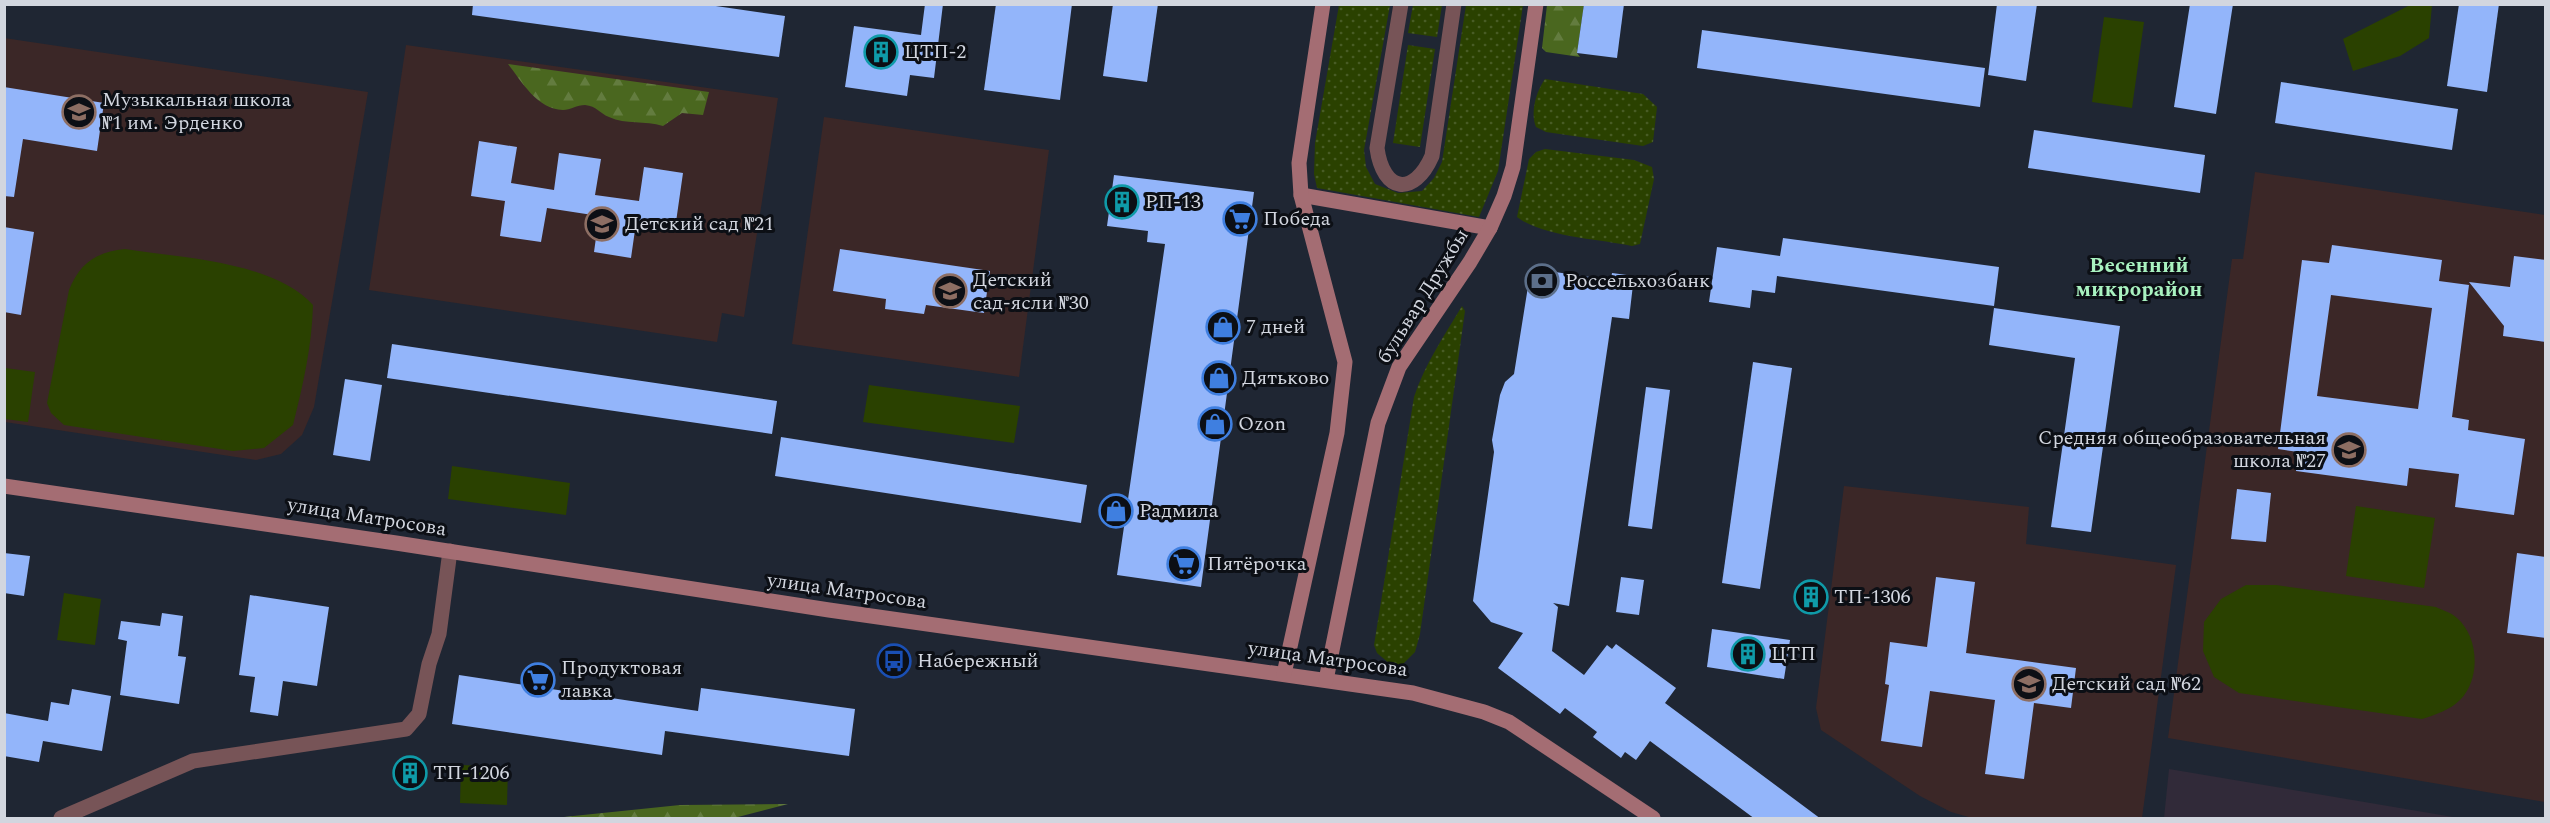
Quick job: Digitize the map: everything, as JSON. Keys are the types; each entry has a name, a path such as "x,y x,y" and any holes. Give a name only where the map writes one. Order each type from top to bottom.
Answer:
{"main road":[{"name":"бульвар Дружбы","path":"1284,674 1336,433 1345,362 1301,195 1300,146 1323,4"},
{"name":"бульвар Дружбы","path":"1326,680 1378,423 1399,367 1490,228 1513,167 1536,4"},
{"path":"1301,195 1490,228"},
{"name":"улица Матросова","path":"4,486 829,610 1422,695 1484,712 1509,722 1653,819"}],"street":[{"path":"1401,4 1377,148 1385,177 1399,184 1414,182 1425,172 1432,156 1454,4"},
{"path":"61,819 193,761 406,729 419,714 429,664 439,634 450,552"}],"shaded area":[{"path":"4,38 368,92 314,407 302,435 281,454 256,460 5,422"},
{"path":"406,45 778,98 744,317 722,313 717,342 369,290"},
{"path":"824,117 1049,150 1019,377 792,344"},
{"path":"2255,172 2545,215 2545,802 2168,738 2232,259 2243,259"},
{"path":"1844,486 2029,507 2026,544 2176,565 2142,818 1972,818 1951,812 1920,796 1821,730 1816,708"},
{"path":"2169,769 2459,818 2164,818"}],"green space":[{"path":"1339,5 1390,5 1364,150 1366,167 1375,184 1398,193 1422,191 1434,178 1442,162 1466,5 1523,5 1498,171 1479,217 1317,188 1314,174 1315,143"},
{"path":"1413,5 1442,5 1437,37 1408,33"},
{"path":"1547,5 1584,5 1577,53 1580,57 1546,52 1542,48"},
{"path":"2410,5 2432,5 2429,38 2400,56 2353,71 2343,39"},
{"path":"2104,17 2144,22 2132,108 2092,102"},
{"path":"1408,45 1435,49 1420,147 1393,143"},
{"path":"508,64 709,92 703,115 682,113 663,126 622,121 589,106 582,105 563,110 545,105 531,93"},
{"path":"1545,79 1643,94 1657,107 1653,142 1643,146 1546,132 1536,127 1535,102"},
{"path":"1545,149 1634,160 1652,167 1654,179 1640,244 1632,246 1556,233 1528,224 1517,217 1529,159 1536,152"},
{"path":"125,249 199,259 251,270 296,290 313,305 309,350 293,425 264,448 233,451 64,425 51,413 47,403 69,290 73,281 90,260 106,253"},
{"path":"1462,306 1465,311 1420,634 1415,652 1397,670 1377,653 1374,645 1414,397 1429,362"},
{"path":"5,368 35,372 28,422 5,419"},
{"path":"869,385 1020,406 1014,443 863,422"},
{"path":"452,466 570,483 566,515 448,499"},
{"path":"2356,506 2435,518 2424,588 2346,576"},
{"path":"2246,585 2276,585 2436,607 2450,613 2464,626 2473,647 2474,670 2467,691 2452,707 2422,719 2239,693 2214,677 2203,651 2204,622 2221,599"},
{"path":"64,593 101,599 95,645 57,640"},
{"path":"461,765 508,767 507,805 460,803"},
{"path":"788,804 734,818 554,818 680,805"}],"building":[{"path":"473,4 702,4 785,16 779,57 472,15"},
{"path":"925,4 943,4 934,78 910,75 907,96 845,87 854,26 921,35"},
{"path":"996,4 1072,4 1060,100 984,90"},
{"path":"1113,4 1158,4 1147,82 1103,76"},
{"path":"1584,4 1624,4 1617,58 1577,53"},
{"path":"1997,4 2037,4 2026,81 1988,75"},
{"path":"2190,4 2233,4 2216,114 2174,107"},
{"path":"2459,4 2499,4 2487,92 2447,86"},
{"path":"1702,30 1985,68 1980,107 1697,68"},
{"path":"2281,82 2458,109 2452,150 2275,123"},
{"path":"4,87 104,103 97,151 23,139 14,197 4,196"},
{"path":"2034,130 2205,155 2200,193 2028,168"},
{"path":"479,141 517,147 511,183 554,190 559,153 601,159 595,195 639,201 644,167 683,173 675,229 636,223 631,258 594,252 599,216 547,208 541,242 500,236 505,201 471,196"},
{"path":"1114,175 1254,192 1201,587 1117,575 1165,244 1147,242 1148,231 1107,226"},
{"path":"4,227 34,232 21,315 4,312"},
{"path":"1783,238 1999,267 1994,306 1777,276 1775,293 1752,290 1750,308 1709,302 1717,247 1780,256"},
{"path":"2332,245 2442,260 2439,281 2469,285 2452,417 2469,420 2468,430 2525,439 2514,515 2455,507 2459,474 2409,468 2407,486 2296,471 2298,452 2278,449 2302,260 2329,263","holes":["2331,295 2432,308 2418,409 2317,396"]},
{"path":"840,249 990,271 984,313 926,305 924,314 885,309 886,299 833,291"},
{"path":"2514,256 2546,260 2546,342 2503,336 2504,326 2469,282 2510,287"},
{"path":"1548,271 1611,280 1612,273 1634,276 1629,319 1612,317 1569,606 1553,603 1558,607 1552,651 1584,675 1607,645 1612,649 1616,644 1676,688 1665,703 1821,819 1755,819 1650,741 1636,760 1625,752 1621,758 1593,737 1597,732 1565,708 1560,714 1498,668 1523,633 1491,622 1473,601 1494,452 1492,440 1500,395 1505,382 1514,374 1530,274"},
{"path":"1994,308 2120,326 2091,532 2051,527 2075,358 1989,345"},
{"path":"392,344 777,401 772,434 387,378"},
{"path":"1753,362 1792,368 1760,589 1722,583"},
{"path":"345,379 382,385 370,461 333,455"},
{"path":"1646,387 1670,390 1652,529 1628,526"},
{"path":"781,437 1087,485 1081,523 775,476"},
{"path":"2237,489 2271,493 2266,542 2231,539"},
{"path":"4,553 30,556 24,596 4,593"},
{"path":"2517,553 2546,557 2546,638 2507,633"},
{"path":"1621,577 1644,580 1639,615 1616,612"},
{"path":"1936,577 1975,582 1966,653 2076,668 2071,708 2034,703 2024,779 1985,774 1995,700 1930,691 1922,747 1881,741 1889,685 1885,684 1890,642 1927,647"},
{"name":"ТП-1306","path":"1799,587 1824,590 1822,606 1797,603"},
{"path":"250,595 329,607 317,686 283,681 278,716 250,712 255,677 239,675"},
{"path":"162,613 183,616 178,656 186,657 179,704 120,695 127,641 118,639 121,621 160,626"},
{"name":"ЦТП","path":"1712,629 1790,640 1784,679 1707,667"},
{"path":"459,675 698,711 701,688 855,709 849,756 665,731 662,755 452,724"},
{"path":"72,689 111,696 102,751 43,741 39,762 4,756 4,713 48,721 51,702 69,705"},
{"name":"ТП-1206","path":"417,757 421,787 403,789 399,759"}],"place":[{"name":"ЦТП-2","path":"881,52"},
{"name":"Музыкальная школа №1 им. Эрденко","path":"79,112"},
{"name":"РП-13","path":"1122,202"},
{"name":"Победа","path":"1240,219"},
{"name":"Детский сад №21","path":"602,224"},
{"name":"Россельхозбанк","path":"1542,281"},
{"name":"Детский сад-ясли №30","path":"950,291"},
{"name":"7 дней","path":"1223,327"},
{"name":"Дятьково","path":"1219,378"},
{"name":"Ozon","path":"1215,424"},
{"name":"Средняя общеобразовательная школа №27","path":"2349,450"},
{"name":"Радмила","path":"1116,511"},
{"name":"Пятёрочка","path":"1184,564"},
{"name":"ТП-1306","path":"1811,597"},
{"name":"ЦТП","path":"1748,654"},
{"name":"Набережный","path":"894,661"},
{"name":"Продуктовая лавка","path":"538,680"},
{"name":"Детский сад №62","path":"2029,684"},
{"name":"ТП-1206","path":"410,773"}],"district":[{"name":"Весенний микрорайон","path":"2139,278"}]}
